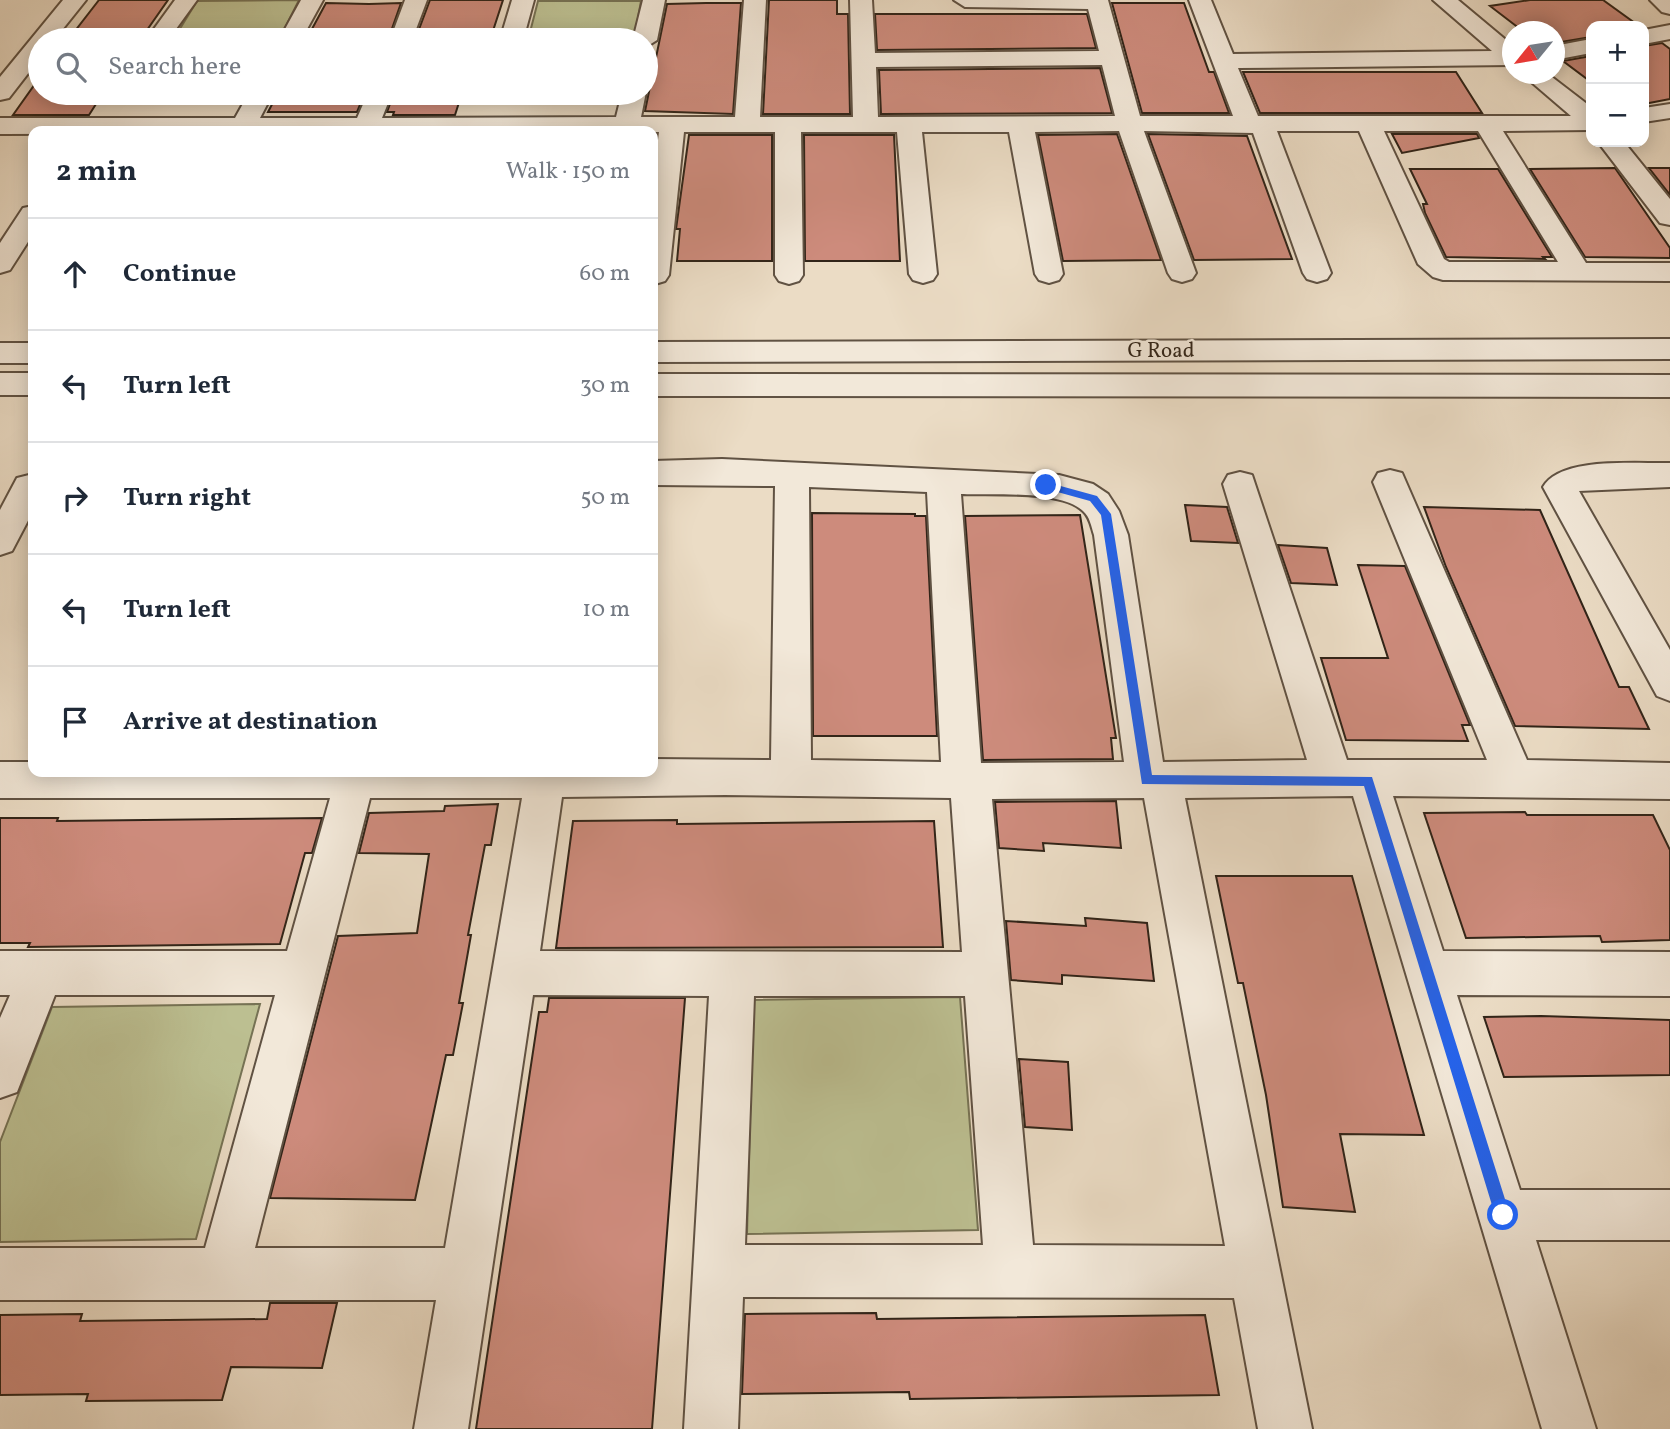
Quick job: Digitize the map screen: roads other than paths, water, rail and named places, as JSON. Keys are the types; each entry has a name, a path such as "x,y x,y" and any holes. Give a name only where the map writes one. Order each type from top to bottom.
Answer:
{"street":[{"path":"52,28 75,0"},
{"path":"166,28 186,0"},
{"path":"297,28 312,0"},
{"path":"406,28 416,0"},
{"path":"515,28 523,0"},
{"path":"648,28 654,0"},
{"path":"747,126 755,0"},
{"path":"861,0 866,126"},
{"path":"965,0 1098,1 1130,126 1182,273"},
{"path":"1199,0 1224,61 1256,126 1317,273"},
{"path":"1448,3 1481,0"},
{"path":"1661,0 1670,7"},
{"path":"1448,3 1502,48"},
{"path":"1649,36 1670,32"},
{"path":"1565,51 1586,48"},
{"path":"1224,61 1502,57"},
{"path":"862,60 1112,58"},
{"path":"0,93 28,67"},
{"path":"1546,84 1586,117"},
{"path":"243,126 254,105"},
{"path":"366,126 375,105"},
{"path":"631,105 626,126 1488,126 1586,121"},
{"path":"1649,114 1670,111"},
{"path":"0,126 28,127"},
{"path":"658,247 671,126"},
{"path":"788,126 789,275"},
{"path":"909,126 923,274"},
{"path":"1021,126 1049,274"},
{"path":"1369,126 1432,264 1443,271 1670,272"},
{"path":"1488,126 1578,272"},
{"path":"1615,147 1670,217"},
{"path":"0,264 28,222"},
{"name":"G Road","path":"658,352 1670,349"},
{"path":"0,352 28,352"},
{"path":"0,384 28,384"},
{"name":"G Road","path":"658,385 1670,386"},
{"path":"658,472 792,474 1046,485 1076,491 1093,498 1106,514 1154,780 1285,1429"},
{"path":"790,776 792,474"},
{"path":"1670,475 1582,478 1568,481 1560,488 1670,685"},
{"path":"943,481 966,780 1010,1271"},
{"path":"1390,482 1514,776"},
{"path":"1240,484 1350,780 1428,973 1569,1429"},
{"path":"0,542 28,488"},
{"path":"658,774 966,780 1350,780 1514,776 1670,781"},
{"path":"0,780 42,777"},
{"path":"263,777 355,780 401,777"},
{"path":"477,777 545,780 583,777"},
{"path":"223,1274 355,780"},
{"path":"441,1429 545,780"},
{"path":"0,1075 20,973 303,973"},
{"path":"515,973 985,974"},
{"path":"1428,973 1670,974"},
{"path":"711,1429 733,974"},
{"path":"1503,1215 1670,1215"},
{"path":"719,1271 1255,1272"},
{"path":"0,1274 466,1274"}]}
